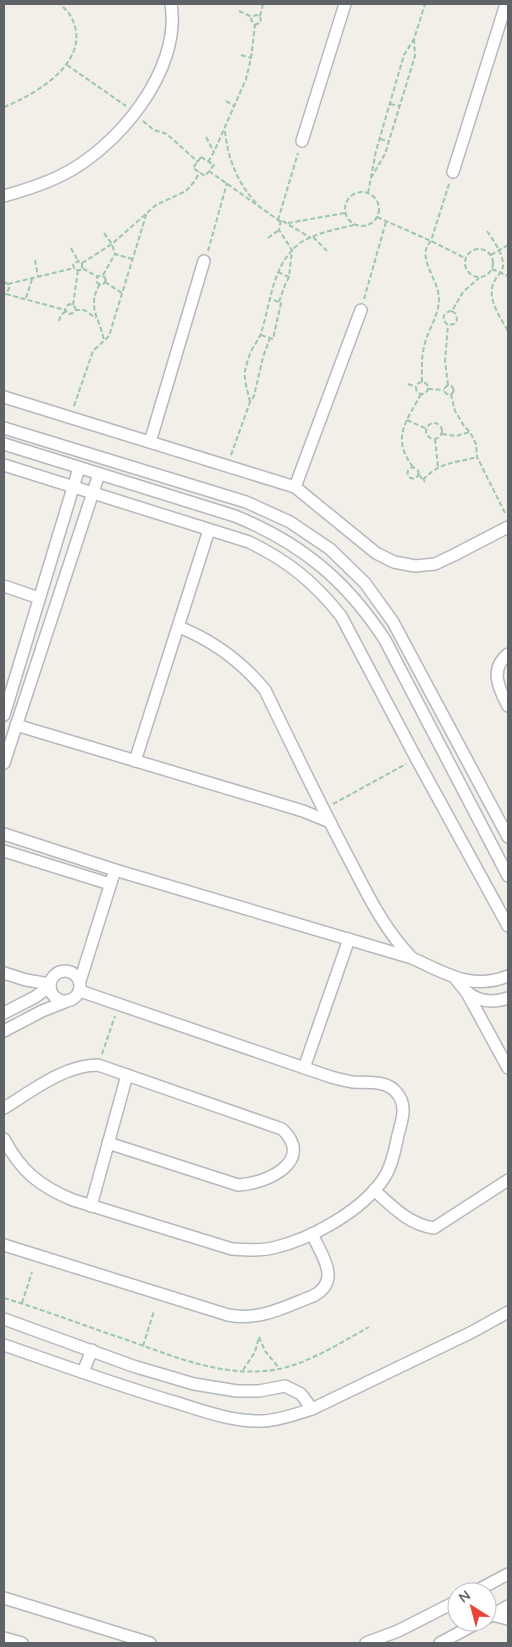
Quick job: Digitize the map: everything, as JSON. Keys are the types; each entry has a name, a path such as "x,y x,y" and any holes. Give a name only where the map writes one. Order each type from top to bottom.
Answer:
{"street":[{"path":"4,196 28,189 59,176 87,159 113,138 135,113 148,95 162,68 170,38 171,4"},
{"path":"302,141 345,4"},
{"path":"453,172 506,4"},
{"path":"150,442 204,261"},
{"path":"295,487 361,310"},
{"path":"4,397 295,487 376,553 394,562 415,566 435,564 508,527"},
{"path":"4,428 246,502 290,522 330,549 365,583 394,622 508,837"},
{"path":"4,444 235,516 300,550 329,572 345,587 373,621 396,659 507,869"},
{"path":"4,465 248,542 291,566 309,581 341,616 508,926"},
{"path":"4,715 80,468"},
{"path":"4,763 99,474"},
{"path":"135,760 209,530"},
{"path":"4,586 39,598"},
{"path":"179,627 196,634 227,652 254,676 265,690 323,809 381,919 412,958"},
{"path":"508,654 499,665 497,673 500,690 508,706"},
{"path":"16,725 303,811 330,822"},
{"path":"4,834 115,870 412,958 455,978 479,983 500,980 508,976"},
{"path":"4,851 110,884"},
{"path":"4,1031 48,1008 75,998 115,870"},
{"path":"304,1068 349,939"},
{"path":"4,1013 30,1000 49,985 55,975 64,971 74,973 80,986 119,1004 342,1080 388,1085 400,1097 404,1113 391,1163 384,1178 356,1207 312,1234 274,1248 253,1251 232,1249 54,1193 8,1156 4,1139"},
{"path":"4,973 49,985"},
{"path":"455,978 463,988 508,1068"},
{"path":"49,985 55,998 66,1002"},
{"path":"463,988 470,994 487,1001 508,998"},
{"path":"4,1108 66,1072 87,1065 98,1065 282,1129 289,1136 293,1152 291,1160 278,1173 259,1182 238,1185 108,1143"},
{"path":"91,1206 127,1075"},
{"path":"374,1190 410,1221 434,1228 508,1180"},
{"path":"4,1246 228,1315 251,1318 262,1316 313,1296 325,1287 329,1273 312,1234"},
{"path":"4,1346 127,1389 216,1415 241,1420 265,1421 312,1409 472,1332 508,1312"},
{"path":"4,1319 133,1366 194,1384 237,1391 259,1391 285,1386 301,1394 312,1409"},
{"path":"82,1372 92,1350"},
{"path":"493,1582 508,1574"},
{"path":"4,1598 150,1643"},
{"path":"366,1643 398,1631 447,1606"},
{"path":"440,1643 460,1632"},
{"path":"4,1638 22,1643"}],"path":[{"path":"4,107 28,96 49,82 67,65 75,49 76,32 70,15 60,4"},
{"path":"255,25 261,22 260,16 263,4"},
{"path":"368,193 380,138 404,55 414,39 425,4"},
{"path":"239,11 252,17 260,16"},
{"path":"208,162 246,79 255,25 252,23 252,17"},
{"path":"370,181 384,154 400,106 415,56 414,39"},
{"path":"240,55 251,58"},
{"path":"67,65 135,113 154,130 167,134 198,162"},
{"path":"226,101 234,106"},
{"path":"390,104 400,106"},
{"path":"224,129 231,163 238,178 259,206"},
{"path":"206,137 214,152"},
{"path":"380,138 388,141"},
{"path":"278,220 302,141"},
{"path":"201,157 208,162 214,165 205,176 193,168 201,157"},
{"path":"209,171 281,222 282,220 312,237 327,251"},
{"path":"82,263 112,244 148,212 166,199 186,191 200,172"},
{"path":"422,382 422,356 429,331 435,320 439,298 438,287 424,253 426,246 431,241 453,172"},
{"path":"204,261 227,183"},
{"path":"250,402 245,374 250,354 261,335 269,298 278,272 292,250 301,242 354,225 363,226 371,224 377,217 379,208 376,199 368,193 359,192 350,196 345,203 345,213 348,220 354,225"},
{"path":"70,418 92,351 109,336 148,212"},
{"path":"287,224 345,213"},
{"path":"377,217 465,258"},
{"path":"268,238 279,230 281,222"},
{"path":"361,310 386,222"},
{"path":"227,466 250,402 254,396 263,357 270,338 273,339 281,303 279,302 290,277 292,250 279,230"},
{"path":"487,231 503,262 501,273 494,281 492,293 495,306 508,331"},
{"path":"98,277 103,275 115,254 112,244 104,233"},
{"path":"491,255 508,245"},
{"path":"71,248 78,261 82,263"},
{"path":"448,325 443,319 444,314 452,311 463,292 492,270 493,262 491,255 485,250 477,249 470,252 465,258 465,265 467,272 479,278"},
{"path":"115,254 132,259"},
{"path":"36,260 38,277"},
{"path":"74,268 75,262 78,261"},
{"path":"82,263 82,268"},
{"path":"4,282 8,284 74,268 78,270"},
{"path":"78,270 82,268"},
{"path":"82,268 98,277"},
{"path":"76,310 72,305 78,270"},
{"path":"492,270 508,276"},
{"path":"278,272 290,277"},
{"path":"103,275 106,280 105,282 122,293"},
{"path":"98,277 97,282 100,284"},
{"path":"26,299 32,279"},
{"path":"104,342 94,311 93,301 95,292 100,284 105,282"},
{"path":"8,284 9,290 5,294 66,310 69,314 76,310 84,310 98,319"},
{"path":"269,298 279,302"},
{"path":"59,320 68,305 72,305"},
{"path":"448,325 454,324 457,320 456,314 452,311"},
{"path":"444,390 448,385 445,355 448,325"},
{"path":"261,335 270,338"},
{"path":"416,387 422,382"},
{"path":"422,382 428,389"},
{"path":"408,384 416,387"},
{"path":"448,385 453,387 454,390 451,394 455,411 476,444 477,457 508,520"},
{"path":"416,387 417,393 420,394"},
{"path":"451,394 447,394 444,390 428,389 427,392 420,394 404,426 401,439 405,454 424,481 438,467 477,457"},
{"path":"407,420 427,429"},
{"path":"427,429 430,425 439,425 442,429 442,434"},
{"path":"427,429 428,436 435,439"},
{"path":"435,439 442,434 456,436 470,432"},
{"path":"435,439 438,467"},
{"path":"414,467 410,468 408,474 413,479 418,475"},
{"path":"323,809 416,758"},
{"path":"98,1065 119,1004"},
{"path":"22,1304 32,1272"},
{"path":"4,1298 196,1364 242,1371 255,1372 280,1368 319,1354 369,1327"},
{"path":"143,1346 154,1311"},
{"path":"242,1371 252,1358 259,1337 270,1357 280,1368"}]}
